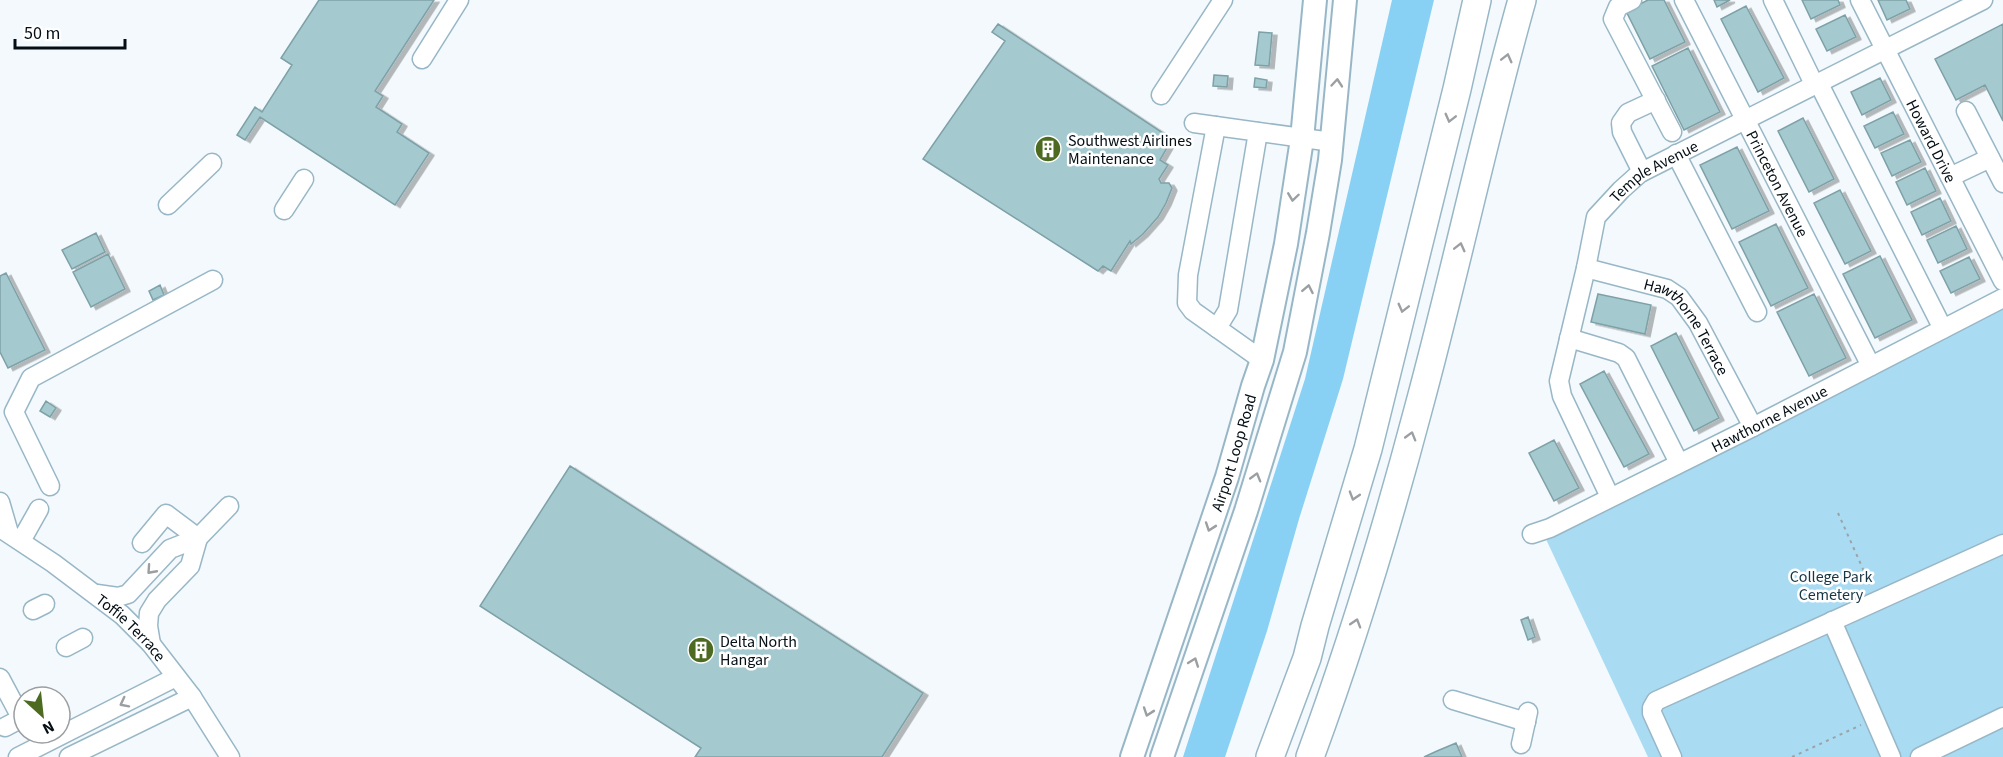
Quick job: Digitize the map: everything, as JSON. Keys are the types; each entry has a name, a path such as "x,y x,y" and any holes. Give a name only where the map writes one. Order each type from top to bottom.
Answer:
{"highway":[{"path":"1270,757 1307,658 1368,449 1477,0"},
{"path":"1310,757 1339,679 1418,411 1522,0"},
{"path":"1256,757 1276,699 1307,658"},
{"path":"1328,757 1339,679"}],"main road":[{"name":"Airport Loop Road","path":"1132,757 1227,477 1252,386 1262,360 1286,244 1302,139 1315,0"},
{"name":"Airport Loop Road","path":"1162,757 1246,511 1295,352 1318,233 1332,142 1345,0"}],"street":[{"path":"422,59 459,0"},
{"path":"1161,94 1223,0"},
{"path":"1632,0 1618,7 1613,19 1672,132"},
{"name":"Princeton Avenue","path":"1684,0 1743,120 1871,366"},
{"path":"1773,0 1943,329"},
{"name":"Howard Drive","path":"1860,0 2003,280"},
{"name":"Temple Avenue","path":"1610,497 1562,396 1559,381 1596,217 1621,190 1642,172 1983,0"},
{"path":"1642,172 1622,132 1621,123 1628,113 1656,100"},
{"path":"1966,111 2003,183"},
{"path":"1194,123 1332,142"},
{"path":"1216,126 1186,292 1187,303 1193,311 1262,360"},
{"path":"1216,328 1228,310 1258,132"},
{"path":"1676,154 1757,312"},
{"path":"1950,177 1990,158"},
{"path":"168,205 212,163"},
{"path":"284,210 304,179"},
{"name":"Hawthorne Terrace","path":"1586,268 1667,288 1679,297 1698,323 1752,427"},
{"path":"50,486 14,412 31,378 213,280"},
{"name":"Hawthorne Avenue","path":"1532,534 1550,528 1752,427 2003,298"},
{"path":"1569,338 1619,352 1626,358 1679,463"},
{"path":"0,502 10,534 39,509"},
{"path":"97,594 118,597 128,594 170,549 198,538 229,506"},
{"path":"142,543 166,514 198,538"},
{"name":"Toffie Terrace","path":"10,534 97,594 151,644 192,697 230,757"},
{"path":"151,644 148,626 149,613 157,600 190,566 198,538"},
{"path":"1672,757 1652,713 1656,701 2003,544"},
{"path":"1832,621 1891,757"},
{"path":"66,647 83,638"},
{"path":"4,677 12,698"},
{"path":"72,718 176,677"},
{"path":"69,757 192,697"},
{"path":"1453,700 1527,716 1521,744"},
{"path":"1920,757 2003,717"},
{"path":"4,727 12,730"}],"path":[{"path":"1838,513 1877,601"},
{"path":"1792,757 1874,719"}],"green space":[{"name":"College Park Cemetery","path":"2003,308 2003,757 1648,757 1545,537"}],"shaded area":[{"path":"1392,0 1434,0 1343,379 1267,631 1225,757 1183,757 1305,379"}],"building":[{"path":"319,0 434,0 375,91 383,96 376,107 402,124 397,132 429,153 395,205 260,117 245,140 237,135 255,107 262,112 292,65 281,58"},
{"path":"1648,0 1664,0 1685,42 1650,59 1626,11"},
{"path":"1714,0 1730,0 1717,7"},
{"path":"1802,0 1838,0 1840,5 1811,19"},
{"path":"1878,0 1906,0 1910,9 1887,20"},
{"path":"1746,6 1784,78 1758,92 1721,19"},
{"path":"1845,15 1856,37 1827,51 1816,29"},
{"name":"Southwest Airlines Maintenance","path":"998,24 1172,139 1160,160 1168,165 1159,179 1161,183 1169,183 1172,188 1166,203 1158,217 1143,234 1131,244 1130,241 1111,271 1103,266 1098,271 923,159 1005,41 992,32"},
{"path":"2003,24 2003,121 1985,85 1956,100 1935,59"},
{"path":"1259,32 1272,33 1269,66 1255,65"},
{"path":"1688,48 1720,112 1684,130 1652,66"},
{"path":"1214,75 1228,76 1227,87 1213,86"},
{"path":"1255,78 1267,80 1266,88 1254,87"},
{"path":"1880,78 1891,100 1862,115 1851,92"},
{"path":"1893,112 1904,134 1875,148 1864,126"},
{"path":"1803,118 1834,179 1809,192 1778,131"},
{"path":"1910,140 1921,162 1892,176 1881,153"},
{"path":"1737,147 1769,211 1732,229 1700,165"},
{"path":"1925,168 1936,191 1907,205 1896,182"},
{"path":"1840,190 1871,251 1845,264 1814,203"},
{"path":"1940,198 1951,221 1922,235 1911,212"},
{"path":"1776,224 1808,288 1771,306 1739,242"},
{"path":"1956,226 1967,249 1938,263 1927,240"},
{"path":"96,233 105,252 72,269 62,250"},
{"path":"108,254 125,289 91,307 73,272"},
{"path":"1880,256 1912,320 1875,338 1843,274"},
{"path":"1969,257 1980,279 1951,293 1940,271"},
{"path":"6,273 45,350 8,368 0,352 0,276"},
{"path":"160,285 164,295 153,300 149,291"},
{"path":"1598,294 1651,305 1645,334 1591,322"},
{"path":"1814,294 1846,358 1809,376 1777,312"},
{"path":"1676,333 1719,418 1694,431 1651,346"},
{"path":"1604,371 1649,454 1624,467 1580,384"},
{"path":"46,401 56,408 50,417 40,411"},
{"path":"1554,440 1579,488 1554,501 1529,453"},
{"name":"Delta North Hangar","path":"570,466 923,693 882,757 695,757 701,748 480,606"},
{"path":"1528,617 1535,637 1528,640 1521,620"},
{"path":"1456,743 1462,757 1424,757 1437,751"}],"place":[{"name":"Southwest Airlines Maintenance","path":"1048,149"},
{"name":"Delta North Hangar","path":"701,650"}]}
